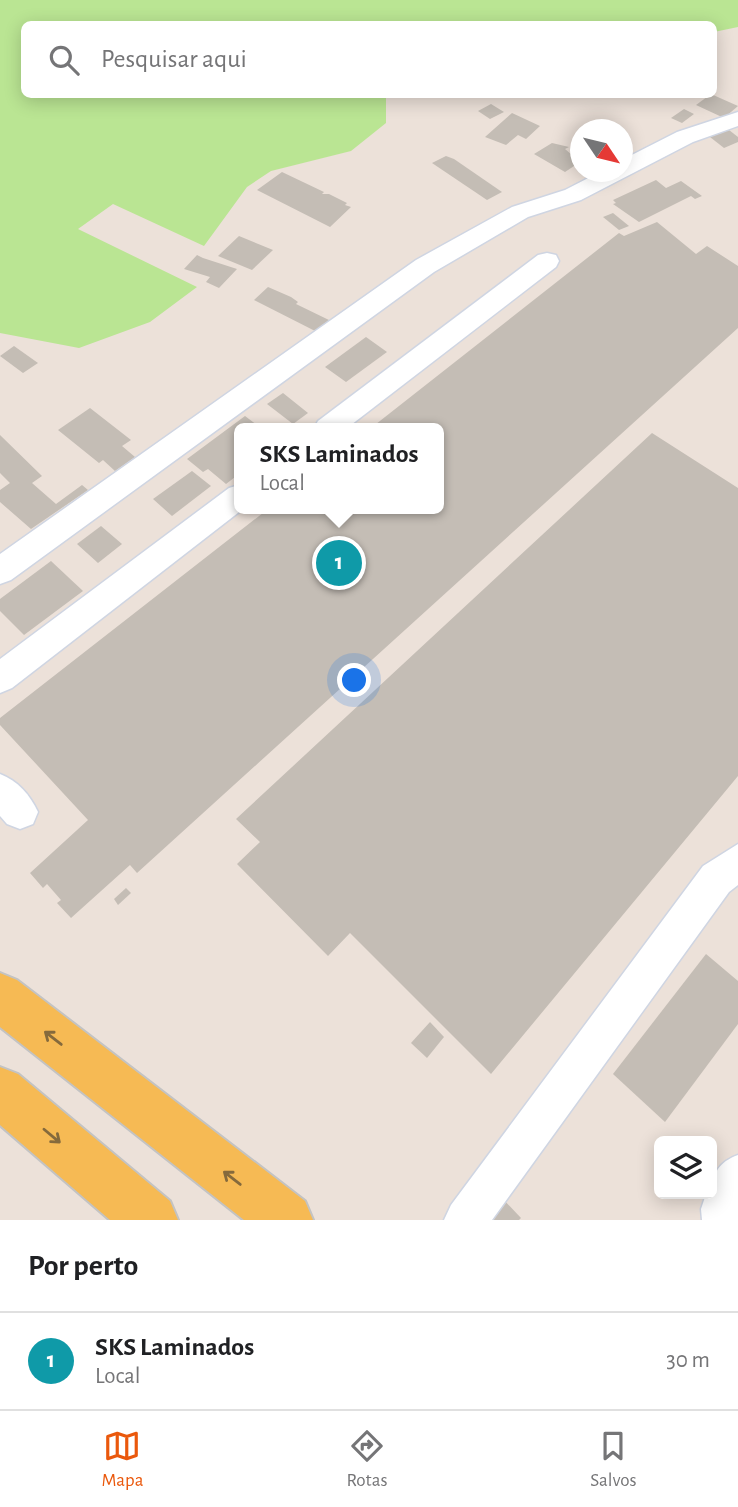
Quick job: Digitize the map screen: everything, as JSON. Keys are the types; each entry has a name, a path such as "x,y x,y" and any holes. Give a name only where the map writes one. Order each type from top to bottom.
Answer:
{"main road":[{"path":"0,997 286,1220"},
{"path":"0,1092 151,1220"}],"lane":[{"path":"633,163 685,137 738,119"},
{"path":"0,571 425,266 520,212 573,195 598,182"},
{"path":"335,423 547,261"},
{"path":"0,678 234,500"},
{"path":"466,1220 716,879 738,862"},
{"path":"724,1220 722,1214 729,1188 738,1176"}],"green space":[{"path":"0,0 738,0 738,27 717,31 717,21 21,21 21,98 386,98 386,123 351,151 271,171 247,187 204,246 113,204 78,229 197,287 150,322 79,348 0,333"}],"building":[{"path":"717,97 738,106 724,118 696,105 706,98"},
{"path":"491,104 504,112 490,119 478,111"},
{"path":"684,109 694,114 682,123 671,118"},
{"path":"512,113 540,126 526,139 518,135 506,145 485,137"},
{"path":"729,130 738,137 738,142 724,148 710,137"},
{"path":"552,143 569,147 565,149 570,153 570,169 565,172 534,154"},
{"path":"446,156 502,192 487,200 432,163"},
{"path":"282,172 351,207 330,227 257,190"},
{"path":"656,180 666,188 681,181 702,196 695,199 691,196 639,222 613,204 616,203 613,200"},
{"path":"613,213 629,226 619,230 603,217"},
{"path":"657,222 696,254 707,246 738,266 738,328 137,873 130,865 71,918 57,903 61,900 47,884 43,888 30,873 88,820 0,725 0,718 262,514 444,514 444,423 377,423 619,233 624,236"},
{"path":"239,236 273,250 252,270 218,256"},
{"path":"197,255 237,269 219,288 206,282 210,277 184,269"},
{"path":"268,287 291,297 298,302 296,304 331,321 319,333 254,300"},
{"path":"366,337 387,352 346,382 325,367"},
{"path":"14,346 38,363 23,373 0,356"},
{"path":"283,393 308,413 292,423 267,404"},
{"path":"90,408 131,440 122,446 135,457 115,471 103,460 99,463 58,430"},
{"path":"245,416 254,423 236,423"},
{"path":"234,424 234,478 226,484 208,469 203,472 187,459"},
{"path":"652,433 738,488 738,776 491,1074 350,933 328,956 237,864 260,842 236,819"},
{"path":"0,435 42,476 32,483 56,504 82,485 88,490 31,529 0,502 0,490 10,483 0,473"},
{"path":"192,471 211,486 172,516 153,499"},
{"path":"101,526 122,544 98,563 77,544"},
{"path":"51,561 83,591 24,635 0,611 0,599"},
{"path":"126,888 131,893 118,905 114,899"},
{"path":"706,954 738,981 738,1024 665,1122 613,1074"},
{"path":"430,1022 444,1037 427,1058 411,1043"},
{"path":"502,1198 521,1218 485,1220"}],"place":[{"name":"SKS Laminados","path":"339,563"}]}
